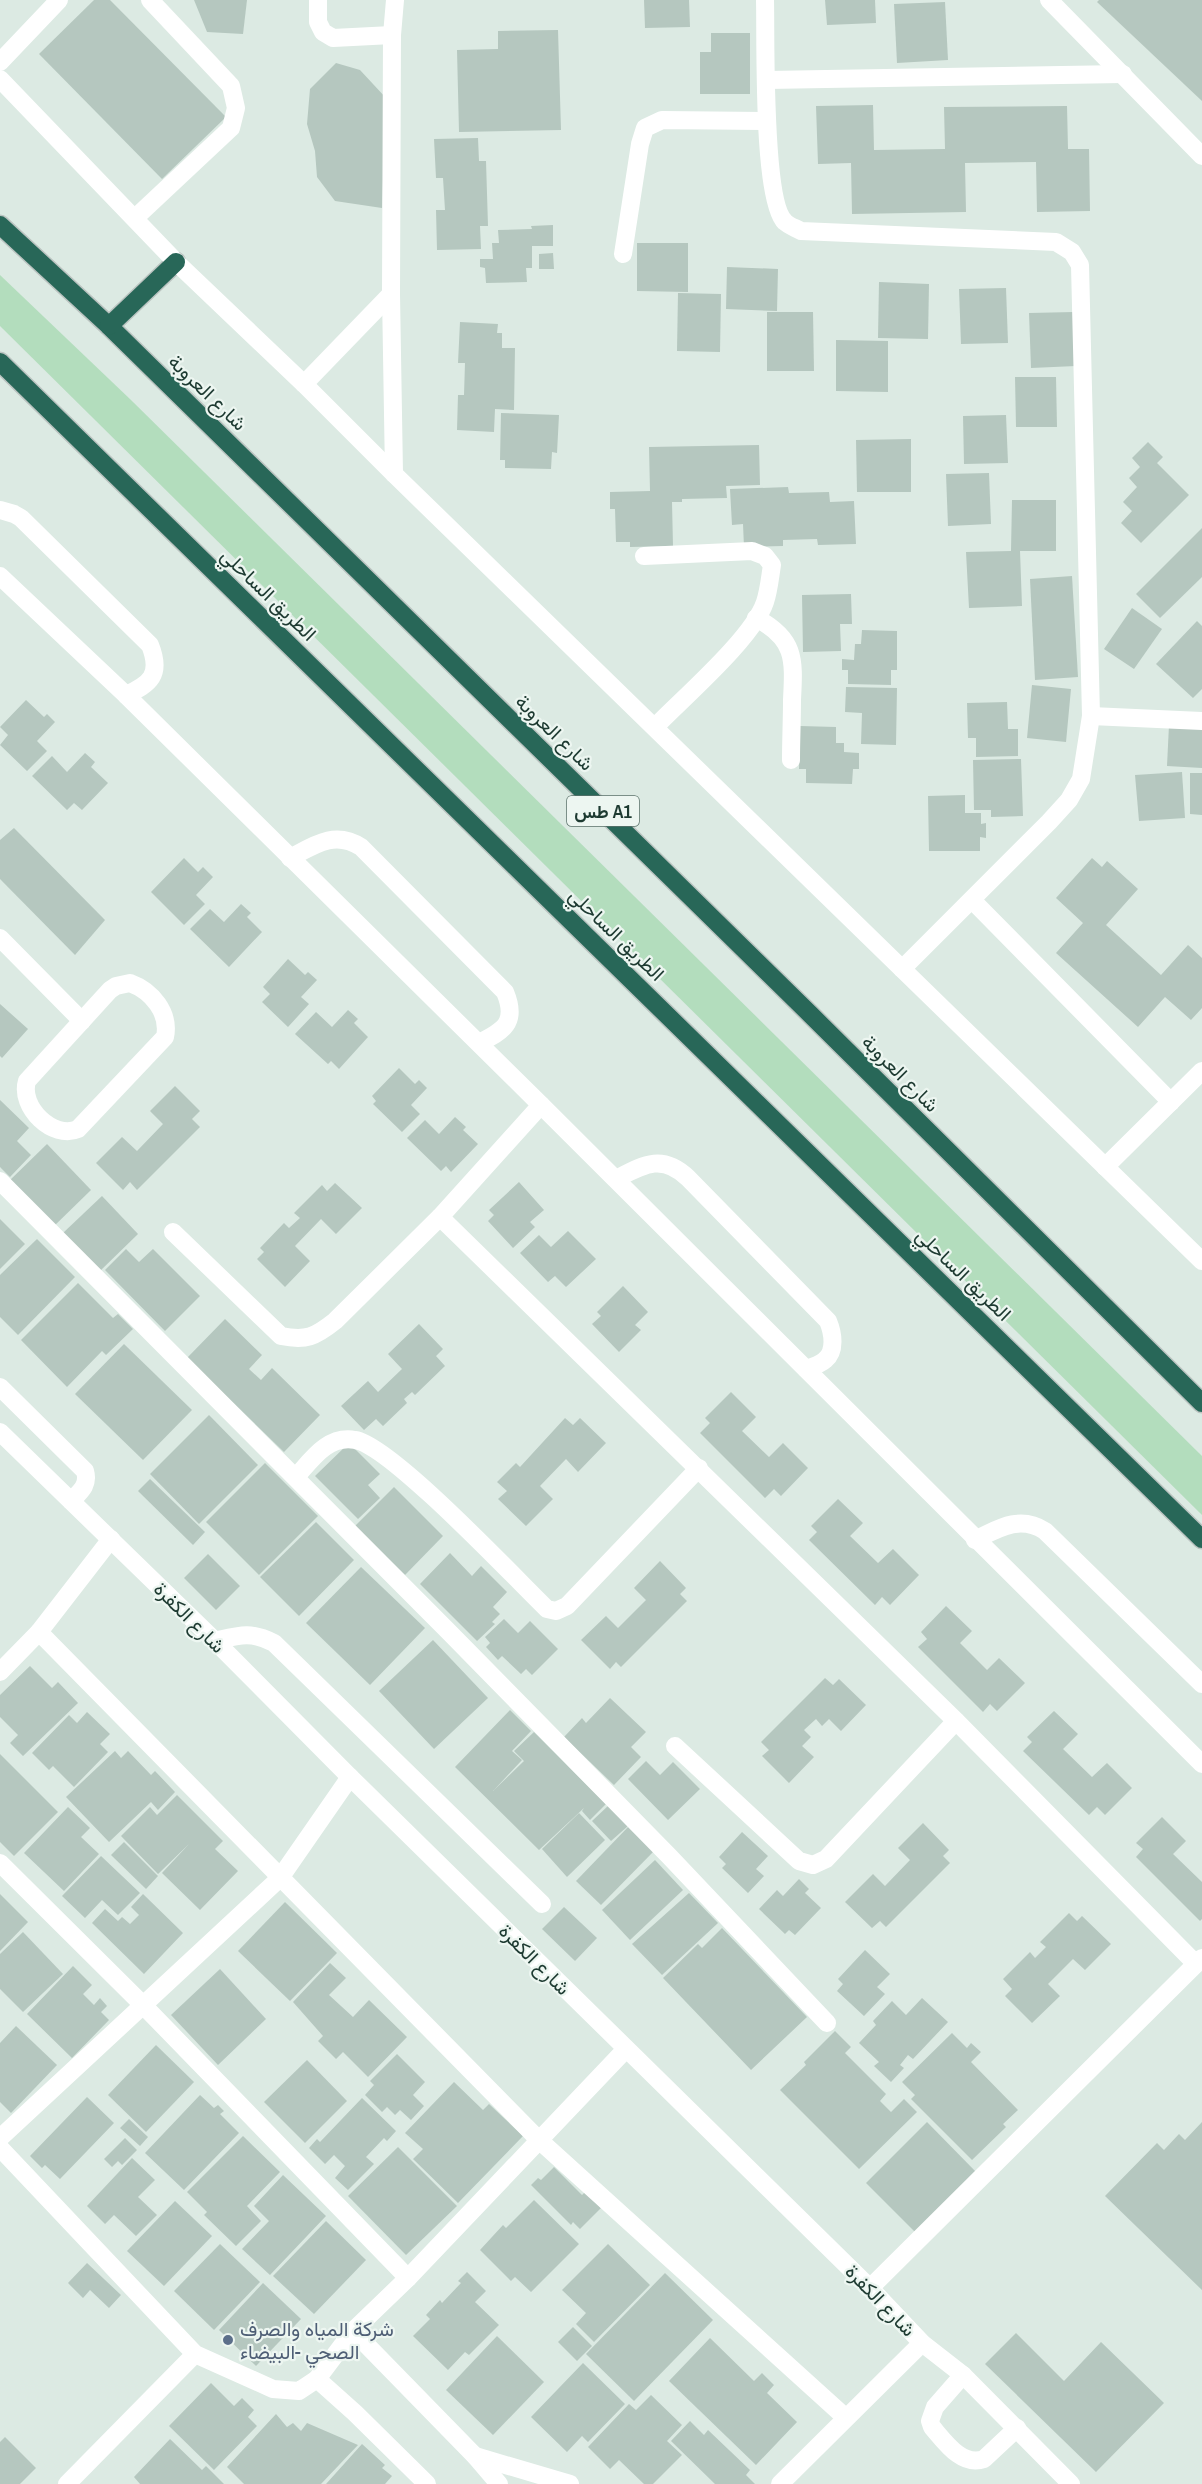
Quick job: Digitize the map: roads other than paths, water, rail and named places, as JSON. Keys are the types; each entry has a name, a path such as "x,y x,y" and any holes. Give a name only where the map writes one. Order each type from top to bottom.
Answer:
{"highway":[{"name":"شارع العروبة","path":"0,225 109,326 811,1015 1202,1403"},
{"path":"109,326 176,262"},
{"name":"الطريق الساحلي","path":"0,362 1202,1539"}],"street":[{"path":"0,62 59,0"},
{"path":"135,219 231,128 236,108 231,86 150,0"},
{"path":"318,0 318,22 324,32 333,38 392,35"},
{"path":"394,474 391,294 392,35 395,0"},
{"path":"765,0 767,80 765,121 776,205 784,222 801,231 1056,242 1072,252 1080,265 1091,716 1081,779 1069,800 902,969"},
{"path":"1049,0 1202,156"},
{"path":"767,80 1123,74"},
{"path":"0,79 176,262 304,384 1202,1261"},
{"path":"623,254 640,144 645,128 662,120 765,121"},
{"path":"304,384 391,294"},
{"path":"0,510 21,518 150,645 154,661 151,678 147,686 126,695"},
{"path":"644,556 752,551 765,556 772,565 765,603 756,618 736,645 655,727"},
{"path":"0,576 126,695 542,1105 975,1540 1202,1764"},
{"path":"756,618 769,625 779,635 788,647 794,663 790,760"},
{"path":"1091,716 1202,721"},
{"path":"290,858 324,840 344,839 361,847 505,992 509,1008 506,1025 502,1032 478,1043"},
{"path":"972,900 1172,1102"},
{"path":"0,938 82,1021"},
{"path":"130,983 142,989 160,1007 167,1021 167,1029 160,1045 78,1129 63,1133 55,1130 32,1109 27,1103 25,1088 31,1075 82,1021 110,990 130,983"},
{"path":"1105,1167 1202,1071"},
{"path":"173,1232 281,1336 300,1340 319,1334 440,1217 542,1105"},
{"path":"616,1179 645,1164 655,1163 674,1167 688,1178 828,1321 833,1337 830,1353 825,1361 806,1369"},
{"path":"0,1181 296,1477 660,1847 827,2023"},
{"path":"440,1217 699,1468 1199,1961 870,2288"},
{"path":"0,1387 85,1471 86,1485 71,1501"},
{"name":"شارع الكفرة","path":"0,1432 215,1641 350,1778 870,2288 922,2343 963,2375 1071,2484"},
{"path":"296,1477 320,1450 336,1441 354,1439 372,1446 432,1497 547,1609 556,1611 567,1606 699,1468"},
{"path":"975,1540 1009,1524 1019,1522 1038,1526 1046,1531 1202,1684"},
{"path":"0,1672 39,1632 111,1539"},
{"path":"39,1632 539,2140 845,2417"},
{"path":"215,1641 244,1634 260,1636 274,1643 542,1904"},
{"path":"675,1746 799,1861 813,1866 826,1859 956,1721"},
{"path":"0,2138 280,1878 350,1778"},
{"path":"0,1863 142,2004 408,2278"},
{"path":"0,2148 195,2354 273,2389 299,2391 316,2379 352,2331 408,2278 626,2049"},
{"path":"352,2331 499,2484"},
{"path":"780,2484 922,2343"},
{"path":"67,2484 195,2354"},
{"path":"963,2375 935,2407 930,2421 932,2427 963,2459 977,2462 984,2459 1017,2428"},
{"path":"316,2379 355,2413 427,2484"},
{"path":"474,2456 570,2484"}],"place":[{"name":"شركة المياه والصرف الصحي -البيضاء","path":"228,2340"}]}
